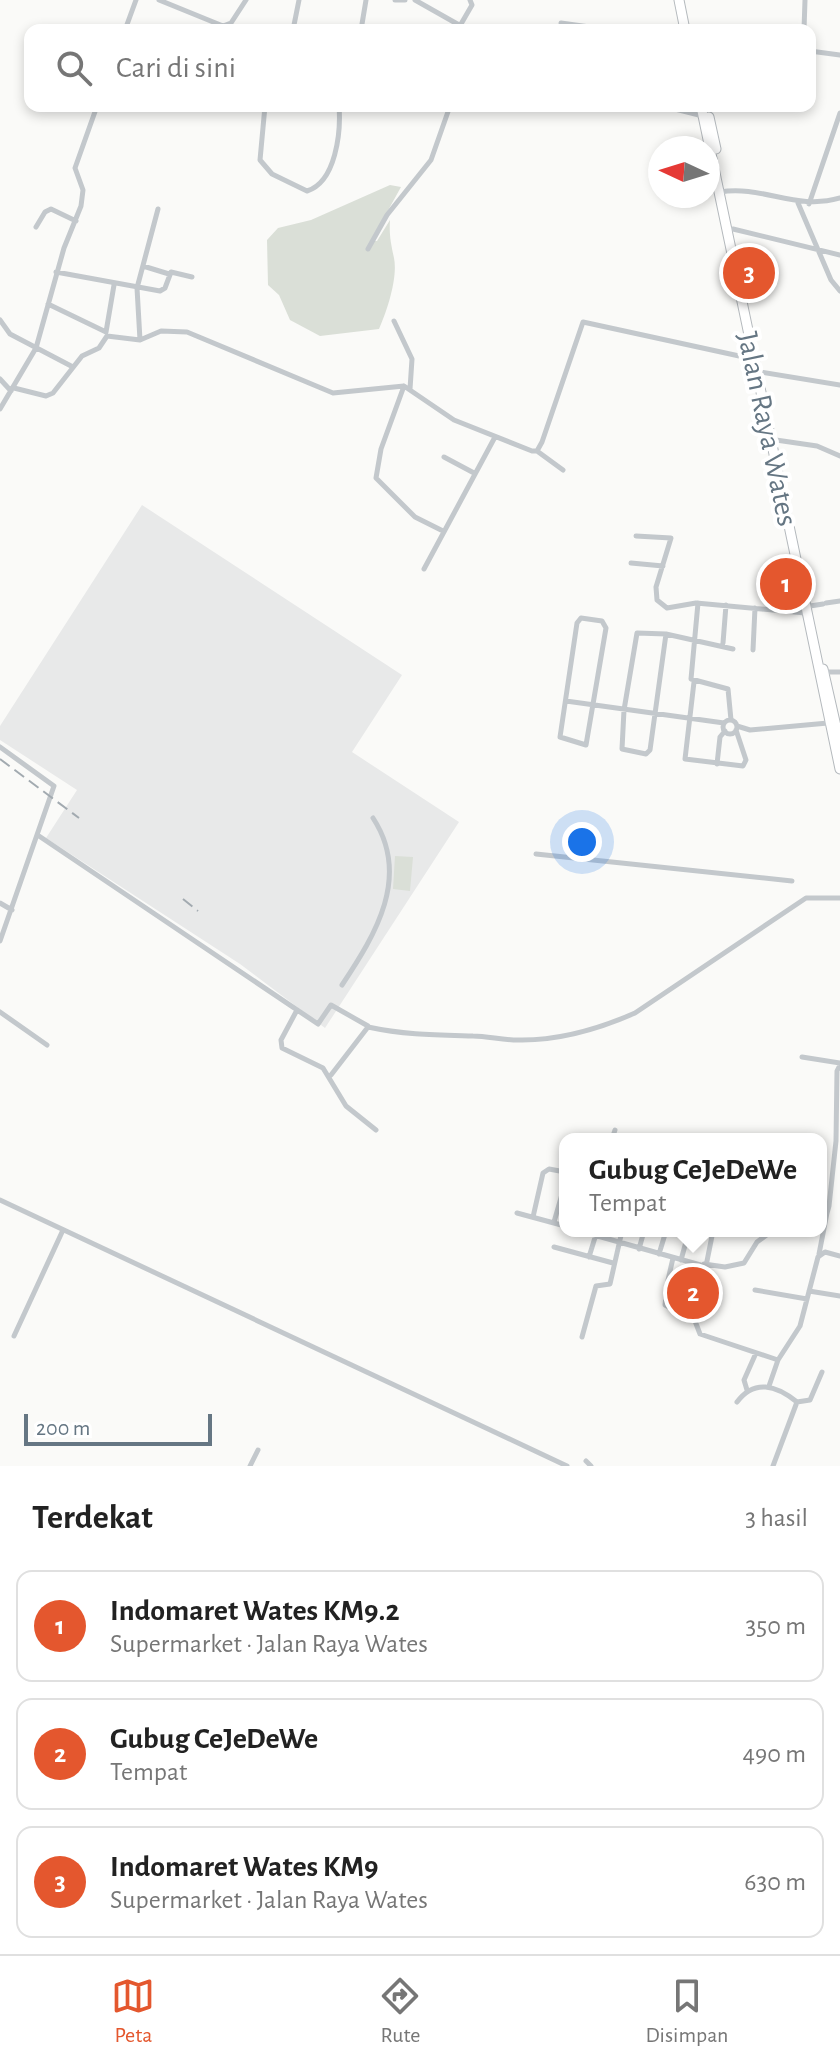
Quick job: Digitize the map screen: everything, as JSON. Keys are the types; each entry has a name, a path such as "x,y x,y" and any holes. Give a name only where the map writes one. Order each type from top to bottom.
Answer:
{"highway":[{"path":"679,0 686,24"},
{"path":"685,0 687,24"},
{"name":"Jalan Raya Wates","path":"705,112 753,359 839,735 837,752"},
{"name":"Jalan Raya Wates","path":"721,191 733,229 828,723 840,769"}],"street":[{"path":"127,24 136,0"},
{"path":"159,0 218,24"},
{"path":"228,24 246,0"},
{"path":"294,24 299,0"},
{"path":"362,24 366,0"},
{"path":"395,0 405,0"},
{"path":"415,0 461,24 472,5 470,0"},
{"path":"804,24 805,0"},
{"path":"561,23 568,24"},
{"path":"816,52 840,55"},
{"path":"0,409 36,348 56,272 83,195 75,168 95,112"},
{"path":"265,112 260,160 272,174 293,187 307,191 319,186 336,146 339,112"},
{"path":"368,249 387,215 431,160 448,112"},
{"path":"809,204 840,113"},
{"path":"721,191 755,192 809,204 840,198"},
{"path":"797,202 831,280 840,291"},
{"path":"36,227 45,212 51,209 76,221"},
{"path":"140,340 137,288 158,209"},
{"path":"733,229 840,255"},
{"path":"143,266 192,277"},
{"path":"56,272 114,285 163,290 169,274"},
{"path":"2,383 12,390 46,396 60,387 82,356 99,348 106,334 114,285"},
{"path":"48,304 106,334 140,340 161,331 187,332 326,392 407,388 454,420 537,451 563,470"},
{"path":"0,320 10,334 73,367"},
{"path":"394,321 412,359 407,388 381,449 376,478 404,509 443,531"},
{"path":"537,451 583,322 753,359"},
{"path":"761,372 840,385"},
{"path":"424,569 495,437"},
{"path":"776,440 817,446 840,456"},
{"path":"444,457 474,473"},
{"path":"636,536 671,538 656,587 660,604 672,609 698,603 808,610 840,601"},
{"path":"631,563 663,566"},
{"path":"694,682 728,689 731,720 741,738 745,765 685,759 694,682 691,679 698,603"},
{"path":"723,643 726,605"},
{"path":"753,650 755,608"},
{"path":"581,618 602,621 606,625 586,745 560,739 566,701 577,623 581,618"},
{"path":"666,634 650,750 646,754 620,748 635,635 642,631 666,634 733,649"},
{"path":"824,672 840,672"},
{"path":"566,701 689,721 724,723 731,720"},
{"path":"724,723 725,731"},
{"path":"717,764 720,737 725,731 828,723"},
{"path":"0,747 54,786 41,837 0,941"},
{"path":"342,985 360,958 388,898 388,850 373,818"},
{"path":"41,837 318,1024 331,1005 368,1027 421,1037 542,1040 635,1013 806,898 840,898"},
{"path":"536,854 792,881"},
{"path":"0,903 12,910"},
{"path":"297,1010 281,1040 282,1048 315,1062 331,1075 348,1109 376,1130"},
{"path":"0,1012 47,1045"},
{"path":"331,1075 368,1027"},
{"path":"802,1057 840,1064 837,1071 838,1142 827,1198"},
{"path":"533,1217 543,1173 549,1169 559,1171"},
{"path":"0,1200 567,1466"},
{"path":"554,1222 559,1205"},
{"path":"517,1213 559,1224"},
{"path":"14,1336 63,1230"},
{"path":"589,1257 595,1237"},
{"path":"603,1237 681,1260 725,1267 744,1263 764,1237"},
{"path":"582,1337 596,1286 609,1286 620,1237"},
{"path":"639,1249 642,1237"},
{"path":"659,1254 664,1237"},
{"path":"681,1260 687,1237"},
{"path":"711,1237 695,1321 700,1334 778,1360"},
{"path":"769,1386 778,1360 798,1331 821,1237"},
{"path":"554,1247 613,1263"},
{"path":"819,1255 825,1252 840,1256"},
{"path":"673,1258 665,1305 695,1321"},
{"path":"668,1280 701,1287"},
{"path":"755,1290 807,1299"},
{"path":"809,1291 840,1296"},
{"path":"747,1390 744,1380 756,1353"},
{"path":"737,1402 747,1390 769,1386 797,1402 810,1400 822,1372"},
{"path":"773,1466 797,1402"},
{"path":"250,1466 258,1450"}],"shaded area":[{"path":"390,185 401,187 371,241 377,241 390,220 395,266 393,285 379,329 320,336 290,320 279,295 268,285 267,240 278,228 311,220"},
{"path":"142,505 402,675 352,752 459,822 325,1028 240,964 46,838 77,790 0,740 0,726"},
{"path":"395,856 413,857 410,891 393,889"}],"railway":[{"path":"0,759 79,818"},
{"path":"183,899 198,911"}],"place":[{"name":"Indomaret Wates KM9","path":"749,273"},
{"name":"Indomaret Wates KM9.2","path":"786,584"},
{"name":"Gubug CeJeDeWe","path":"693,1293"}]}
